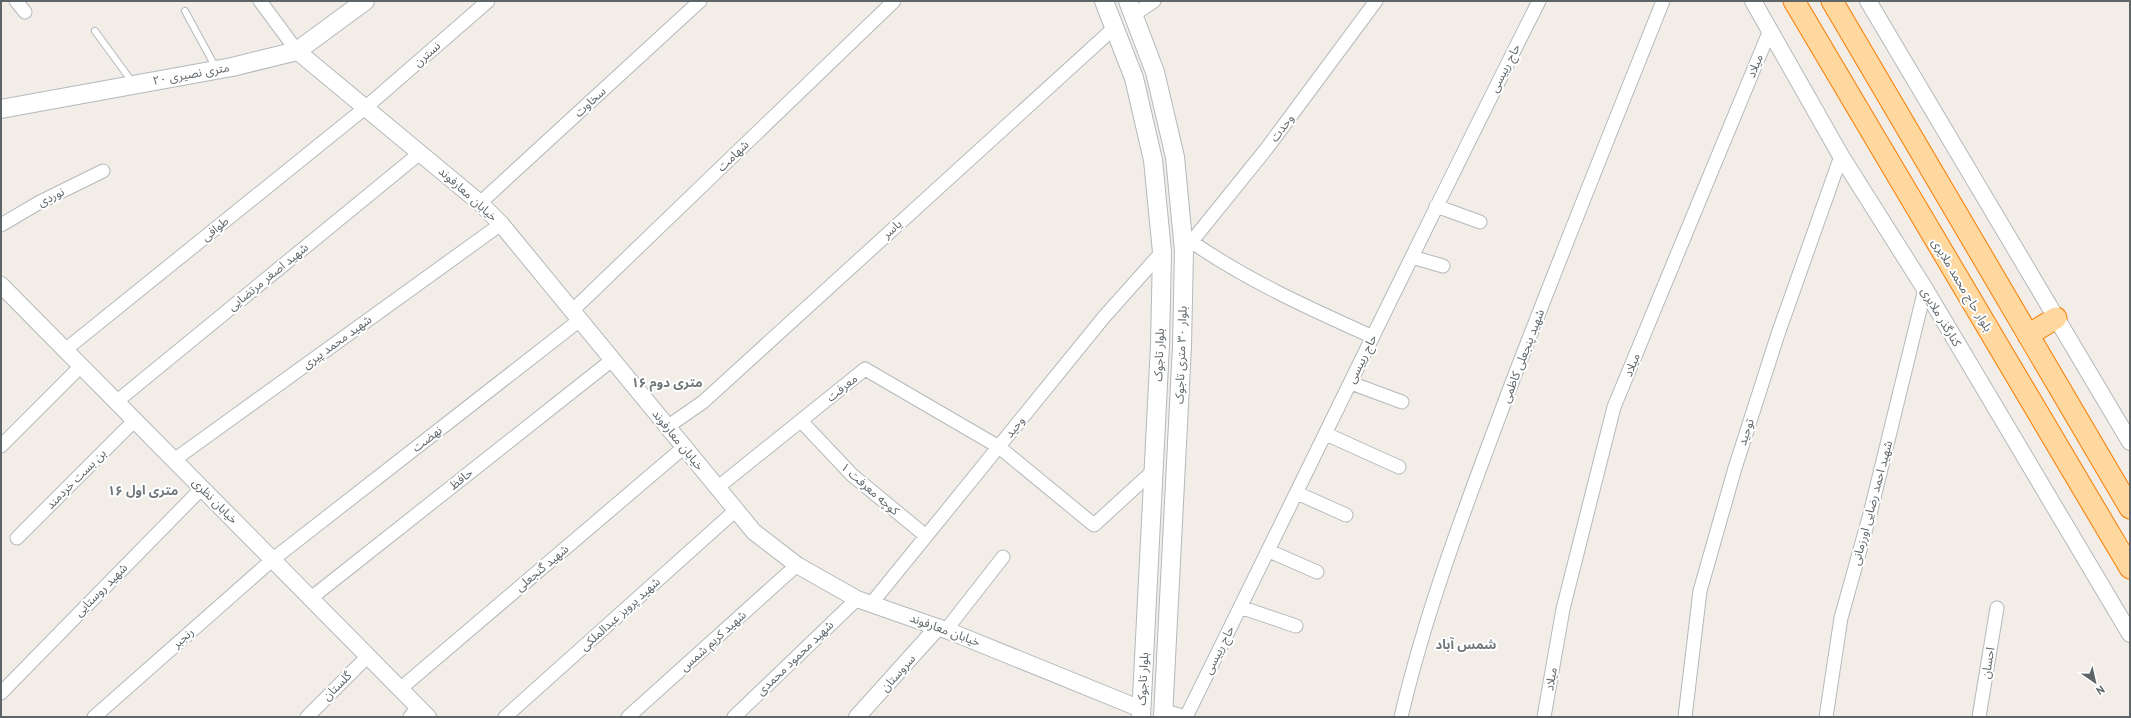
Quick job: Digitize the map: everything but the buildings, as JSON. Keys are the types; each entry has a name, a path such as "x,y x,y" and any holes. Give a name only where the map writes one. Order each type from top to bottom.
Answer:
{"highway":[{"name":"بلوار حاج محمد ملایری","path":"1794,1 2130,568"},
{"path":"1832,1 2130,508"},
{"path":"2028,335 2056,318"}],"main road":[{"name":"۲۰ متری نصیری","path":"1,108 217,69 297,51 365,1"},
{"name":"بلوار تاجوک","path":"1104,1 1134,78 1153,160 1162,252 1160,345 1141,713"},
{"name":"بلوار ۳۰ متری تاجوک","path":"1130,8 1156,72 1175,157 1188,247 1182,346 1169,716"},
{"path":"1141,713 1169,716"}],"street":[{"path":"16,1 25,12"},
{"path":"260,1 297,51"},
{"name":"نسترن","path":"365,108 488,1"},
{"name":"سخاوت","path":"480,203 700,1"},
{"name":"شهامت","path":"577,315 894,1"},
{"path":"1130,8 1154,1"},
{"name":"وحدت","path":"1188,247 1267,148 1376,1"},
{"name":"حاج رییسی","path":"1186,717 1269,551 1436,206 1540,1"},
{"name":"شهید پنجعلی کاظمی","path":"1401,717 1432,599 1469,496 1563,250 1663,1"},
{"name":"کنارگذر ملایری","path":"1753,1 1842,156 1925,289 2130,634"},
{"path":"1868,1 2130,442"},
{"name":"یاسر","path":"667,427 703,402 1114,28"},
{"name":"میلاد","path":"1544,717 1563,609 1614,407 1770,30"},
{"name":"خیابان معارفوند","path":"297,51 480,203 501,224 577,315 683,448 754,532 797,565 864,601 942,628 1141,713"},
{"name":"طوافی","path":"65,350 365,108"},
{"name":"شهید اصغر مرتضایی","path":"116,402 420,153"},
{"name":"توحید","path":"1685,717 1700,591 1735,468 1778,334 1842,156"},
{"name":"نوردی","path":"1,225 40,202 103,171"},
{"path":"1436,206 1480,222"},
{"name":"شهید محمد پیری","path":"174,460 501,224"},
{"path":"1188,247 1209,254 1291,299 1373,337"},
{"name":"وحید","path":"864,601 926,536 1104,317 1162,252"},
{"path":"1412,257 1443,266"},
{"name":"خیابان نظری","path":"1,285 368,656 400,689 419,714"},
{"name":"شهید احمد رضایی اورزمانی","path":"1826,717 1841,618 1870,514 1925,289"},
{"name":"نهضت","path":"272,560 577,315"},
{"name":"حافظ","path":"310,598 612,360"},
{"path":"1,446 81,366"},
{"name":"معرفت","path":"717,488 865,369 999,447"},
{"path":"1351,383 1402,402"},
{"name":"بن بست خردمند","path":"18,538 135,420"},
{"name":"کوچه معرفت ۱","path":"800,421 852,476 926,536"},
{"path":"1326,434 1399,467"},
{"path":"999,447 1094,525 1153,471"},
{"name":"شهید گنجعلی","path":"400,689 683,448"},
{"name":"شهید روستایی","path":"1,693 202,488"},
{"path":"1297,493 1346,515"},
{"name":"شهید پرویز عبدالملکی","path":"505,717 736,510"},
{"path":"1269,551 1317,572"},
{"path":"942,628 1003,557"},
{"name":"رنجبر","path":"94,717 272,560"},
{"name":"شهید کریم شمس","path":"628,717 797,565"},
{"name":"شهید محمود محمدی","path":"734,717 864,601"},
{"path":"1240,607 1296,626"},
{"name":"احسان","path":"1979,717 1996,608"},
{"name":"سروستان","path":"857,717 942,628"},
{"name":"گلستان","path":"307,717 368,656"}],"lane":[{"path":"185,11 217,69"},
{"path":"95,31 134,84"}],"district":[{"name":"۱۶ متری دوم","path":"667,382"},
{"name":"۱۶ متری اول","path":"143,490"},
{"name":"شمس آباد","path":"1466,644"}]}
